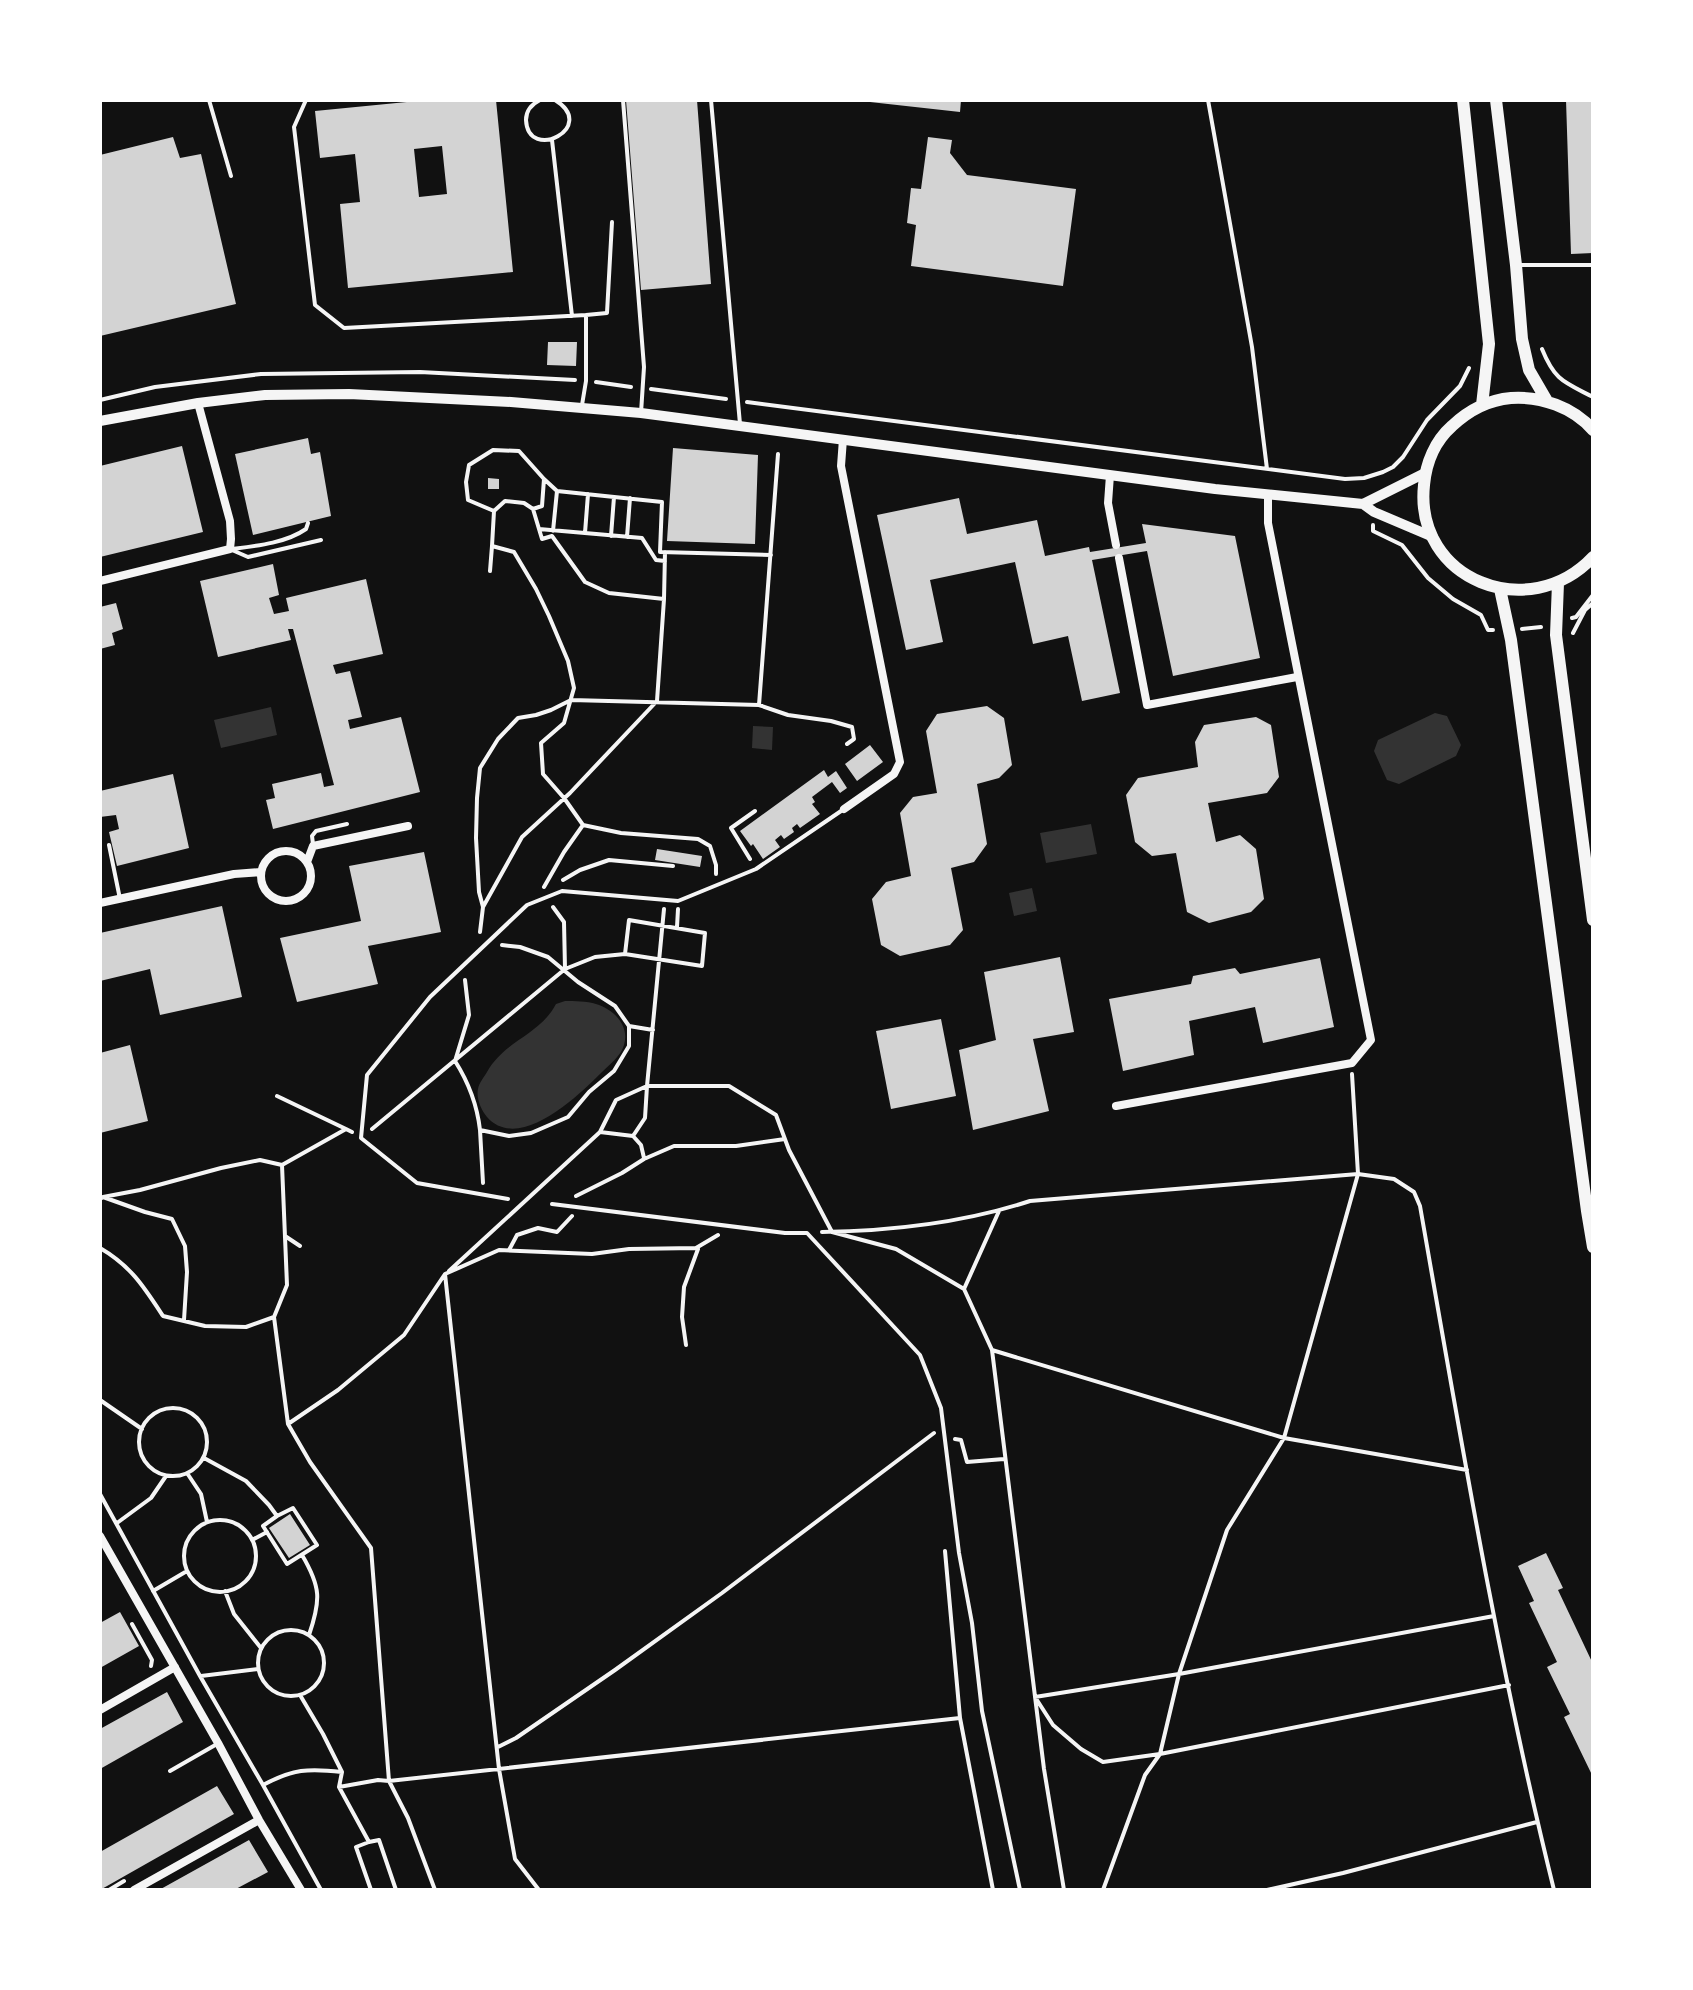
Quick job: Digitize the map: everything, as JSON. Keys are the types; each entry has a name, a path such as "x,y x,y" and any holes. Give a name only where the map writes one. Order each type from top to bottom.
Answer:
{"main road":[{"path":"1463,100 1489,344 1482,405"},
{"path":"1496,100 1522,339 1529,370 1547,401"},
{"path":"1593,430 1572,412 1547,401 1525,397 1482,405 1462,416 1445,432 1425,473 1423,495 1425,516 1433,537 1454,566 1479,582 1500,589 1540,589 1558,583 1584,567 1593,557"},
{"path":"1558,583 1556,635 1593,920"},
{"path":"1500,589 1511,640 1593,1247"}],"street":[{"path":"100,421 198,403 265,395 349,394 582,407 1110,475 1363,504 1374,512 1433,537"},
{"path":"100,581 230,549 230,521 198,403"},
{"path":"843,439 841,466 900,762 894,774 844,809"},
{"path":"1363,504 1425,473"},
{"path":"1110,475 1108,503 1116,545"},
{"path":"1116,1106 1352,1063 1371,1040 1297,677 1268,523 1268,494"},
{"path":"1119,558 1147,705 1297,677"},
{"path":"307,862 293,852 285,851 269,857 261,872 268,894 291,901 305,893 311,877 307,862 313,846 408,826"},
{"path":"100,903 234,874 261,872"},
{"path":"100,1536 301,1890"},
{"path":"100,1710 175,1667"},
{"path":"134,1890 259,1820"}],"lane":[{"path":"209,100 231,176"},
{"path":"306,100 294,127 315,305 344,328 607,313 612,222"},
{"path":"540,100 529,109 528,129 538,139 552,140 564,133 568,120 565,107 555,100"},
{"path":"623,100 644,367 641,413"},
{"path":"711,100 741,426"},
{"path":"552,140 572,316"},
{"path":"1516,265 1593,265"},
{"path":"582,407 586,381 586,315"},
{"path":"230,549 289,537 306,529 308,523"},
{"path":"230,549 248,557 321,540"},
{"path":"508,1199 417,1183 361,1138 367,1075 430,997 527,905 562,891 678,901 756,869 844,809"},
{"path":"313,846 312,836 316,831 347,824"},
{"path":"109,845 120,899"},
{"path":"552,1204 785,1233 807,1233 920,1355 941,1408 982,1711 1020,1890"},
{"path":"170,1771 218,1743"}],"path":[{"path":"1208,100 1252,347 1268,470"},
{"path":"1375,474 1393,467 1403,457 1427,420 1460,386 1473,362"},
{"path":"494,511 468,500 466,482 469,465 493,450 519,451 557,491 662,502 660,552 771,555"},
{"path":"759,705 778,454"},
{"path":"533,509 542,506 544,479"},
{"path":"553,531 557,491"},
{"path":"585,533 588,494"},
{"path":"611,536 614,497"},
{"path":"627,537 630,498"},
{"path":"490,571 494,511 505,501 524,503 533,509 542,539 552,536 585,582 609,593 664,599"},
{"path":"539,529 642,538 656,560 665,561"},
{"path":"492,546 514,552 536,589 568,661 574,688 564,723 541,743 543,774 583,825 621,833 698,839 710,846 716,865 715,887"},
{"path":"483,907 522,837 657,701 665,552"},
{"path":"1573,633 1585,610 1593,603"},
{"path":"479,951 483,907 479,892 476,838 480,768 498,739 518,718 551,710 571,700 759,705 788,715 852,727 854,739 847,744"},
{"path":"755,811 731,828 756,869"},
{"path":"540,900 564,852 583,825"},
{"path":"540,900 556,884 580,870 609,860 673,866"},
{"path":"540,900 552,906 564,922 565,969"},
{"path":"277,1096 361,1138 565,969 595,957 625,954 702,966 705,933 629,920 625,954"},
{"path":"633,1136 645,1118 664,925"},
{"path":"480,1130 509,1136 531,1133 568,1117 589,1092 614,1071 629,1046 629,1026 615,1006 578,982 565,969 548,957 520,947 486,944"},
{"path":"462,966 469,1015 455,1061 466,1079 477,1109 484,1195"},
{"path":"629,1026 653,1030"},
{"path":"1103,1890 1145,1775 1160,1754 1179,1674 1227,1530 1284,1438 1358,1174 1352,1063"},
{"path":"288,1424 338,1390 404,1335 445,1274 600,1132 616,1100 647,1086 729,1086 776,1115 832,1232 896,1249 964,1289 992,1350 1044,1769 1064,1890"},
{"path":"102,1198 260,1160 282,1165 346,1129"},
{"path":"600,1132 633,1136 641,1145 644,1159"},
{"path":"560,1205 674,1146 736,1146 785,1139"},
{"path":"282,1165 287,1285 274,1317 288,1424 310,1462 371,1548 389,1781 408,1818 435,1890"},
{"path":"807,1233 918,1226 999,1211 1030,1201 1358,1174 1394,1179 1414,1192 1420,1206 1494,1616 1554,1890"},
{"path":"102,1198 172,1219 185,1246 184,1320"},
{"path":"509,1250 517,1235 538,1228 557,1232 571,1219 575,1206"},
{"path":"964,1289 999,1211"},
{"path":"445,1274 499,1250 592,1254 629,1249 698,1247 734,1226"},
{"path":"285,1236 300,1246"},
{"path":"686,1345 682,1317 684,1287 698,1247"},
{"path":"100,1248 118,1259 141,1283 163,1316 205,1326 246,1327 274,1317"},
{"path":"445,1274 499,1769 515,1859 539,1890"},
{"path":"992,1350 1284,1438 1467,1470"},
{"path":"100,1400 142,1429"},
{"path":"166,1409 188,1411 204,1426 207,1436 204,1458 194,1469 181,1476 166,1476 149,1466 143,1458 139,1439 142,1429 156,1413 166,1409"},
{"path":"498,1747 516,1738 710,1602 934,1433"},
{"path":"945,1436 961,1440 967,1462 1004,1459"},
{"path":"204,1458 246,1481 277,1516"},
{"path":"187,1473 201,1494 207,1522"},
{"path":"116,1524 151,1498 166,1476"},
{"path":"100,1494 321,1890"},
{"path":"293,1508 317,1545 287,1564 263,1526 277,1516 293,1508"},
{"path":"207,1522 234,1522 252,1540 256,1560 246,1581 236,1588 212,1591 201,1587 187,1571 183,1556 185,1544 191,1533 207,1522"},
{"path":"252,1540 267,1532"},
{"path":"944,1544 960,1718 993,1890"},
{"path":"302,1555 314,1575 318,1597 309,1635"},
{"path":"153,1591 187,1571"},
{"path":"225,1591 234,1614 261,1648"},
{"path":"1035,1697 1494,1616"},
{"path":"291,1629 309,1635 322,1651 323,1673 318,1683 300,1695 273,1691 266,1685 258,1669 261,1648 266,1640 282,1631 291,1629"},
{"path":"200,1676 258,1669"},
{"path":"1035,1697 1053,1725 1081,1749 1103,1762 1160,1754 1509,1685"},
{"path":"300,1695 342,1772 339,1787 369,1842"},
{"path":"339,1787 378,1780 960,1718"},
{"path":"263,1785 300,1770 342,1772"},
{"path":"1267,1890 1537,1822"},
{"path":"371,1890 356,1847 379,1840 396,1890"}],"shaded area":[{"path":"271,707 277,735 221,748 214,720"},
{"path":"1435,713 1447,716 1461,745 1456,756 1399,784 1387,780 1374,751 1378,740"},
{"path":"753,726 773,727 772,750 752,748"},
{"path":"1091,824 1097,854 1046,863 1040,833"},
{"path":"1032,888 1037,911 1014,916 1009,893"},
{"path":"565,1001 592,1003 614,1014 625,1031 622,1049 563,1107 531,1125 515,1129 500,1126 487,1117 481,1107 478,1100 480,1082 503,1052 541,1023 556,1004"}],"building":[{"path":"427,100 496,100 513,272 348,288 340,204 360,202 355,154 320,158 315,111","holes":["442,146 447,194 419,197 414,149"]},
{"path":"626,100 697,100 711,284 641,290"},
{"path":"870,100 961,100 960,112"},
{"path":"1566,100 1593,100 1593,253 1571,254"},
{"path":"173,137 180,158 201,154 236,304 100,336 100,155"},
{"path":"928,137 952,140 950,153 967,175 1076,189 1063,286 911,266 916,225 907,223 911,188 921,189"},
{"path":"548,342 577,342 576,366 547,365"},
{"path":"308,438 311,454 320,452 331,516 253,535 235,454"},
{"path":"182,446 203,532 100,557 100,466"},
{"path":"673,448 758,455 755,544 667,541"},
{"path":"488,478 499,479 499,489 488,489"},
{"path":"959,498 967,534 1037,520 1045,556 1089,547 1090,552 1146,543 1142,524 1235,536 1260,658 1173,676 1147,551 1092,560 1120,693 1082,701 1068,636 1033,644 1015,562 930,580 943,642 906,650 877,515"},
{"path":"273,564 279,595 269,598 274,614 289,611 286,598 366,579 383,654 333,665 336,674 350,671 362,717 348,720 350,729 401,717 420,792 273,829 266,800 275,798 272,784 321,773 324,787 334,785 293,629 288,629 291,640 218,657 200,581"},
{"path":"116,603 123,629 112,633 115,645 100,649 100,607"},
{"path":"987,706 1004,718 1012,765 999,778 977,784 987,844 974,862 951,868 963,930 950,945 900,956 881,945 872,899 886,882 911,876 900,813 913,797 937,793 926,731 937,714"},
{"path":"1256,717 1271,725 1279,777 1267,793 1208,803 1216,842 1240,835 1256,849 1264,899 1251,912 1209,923 1187,912 1176,853 1152,856 1135,842 1126,795 1138,778 1198,767 1195,742 1204,725"},
{"path":"870,745 883,762 857,781 845,764"},
{"path":"824,770 828,777 836,771 847,788 840,793 832,782 812,797 815,802 812,804 820,814 800,828 797,824 792,828 794,832 784,839 781,835 775,840 780,847 763,859 740,831"},
{"path":"173,774 189,848 117,866 109,832 119,829 116,815 100,817 100,791"},
{"path":"657,849 702,856 700,867 655,860"},
{"path":"424,852 441,932 368,946 378,984 297,1002 280,938 361,921 349,866"},
{"path":"222,906 242,997 160,1015 150,969 100,981 100,933"},
{"path":"1060,957 1074,1032 1033,1039 1049,1111 973,1130 959,1050 996,1040 984,972"},
{"path":"1320,958 1334,1027 1263,1043 1255,1007 1189,1021 1194,1055 1123,1071 1109,999 1191,984 1193,976 1235,968 1240,974"},
{"path":"941,1019 956,1096 891,1109 876,1031"},
{"path":"130,1045 148,1121 100,1133 100,1053"},
{"path":"290,1514 310,1545 289,1558 269,1528"},
{"path":"1546,1553 1563,1588 1558,1590 1593,1664 1593,1777 1564,1717 1570,1714 1547,1667 1557,1662 1529,1603 1534,1601 1518,1566"},
{"path":"120,1612 139,1646 100,1668 100,1623"},
{"path":"167,1692 183,1722 100,1769 100,1729"},
{"path":"217,1786 234,1814 100,1890 100,1852"},
{"path":"249,1840 268,1872 234,1890 159,1890"}]}
